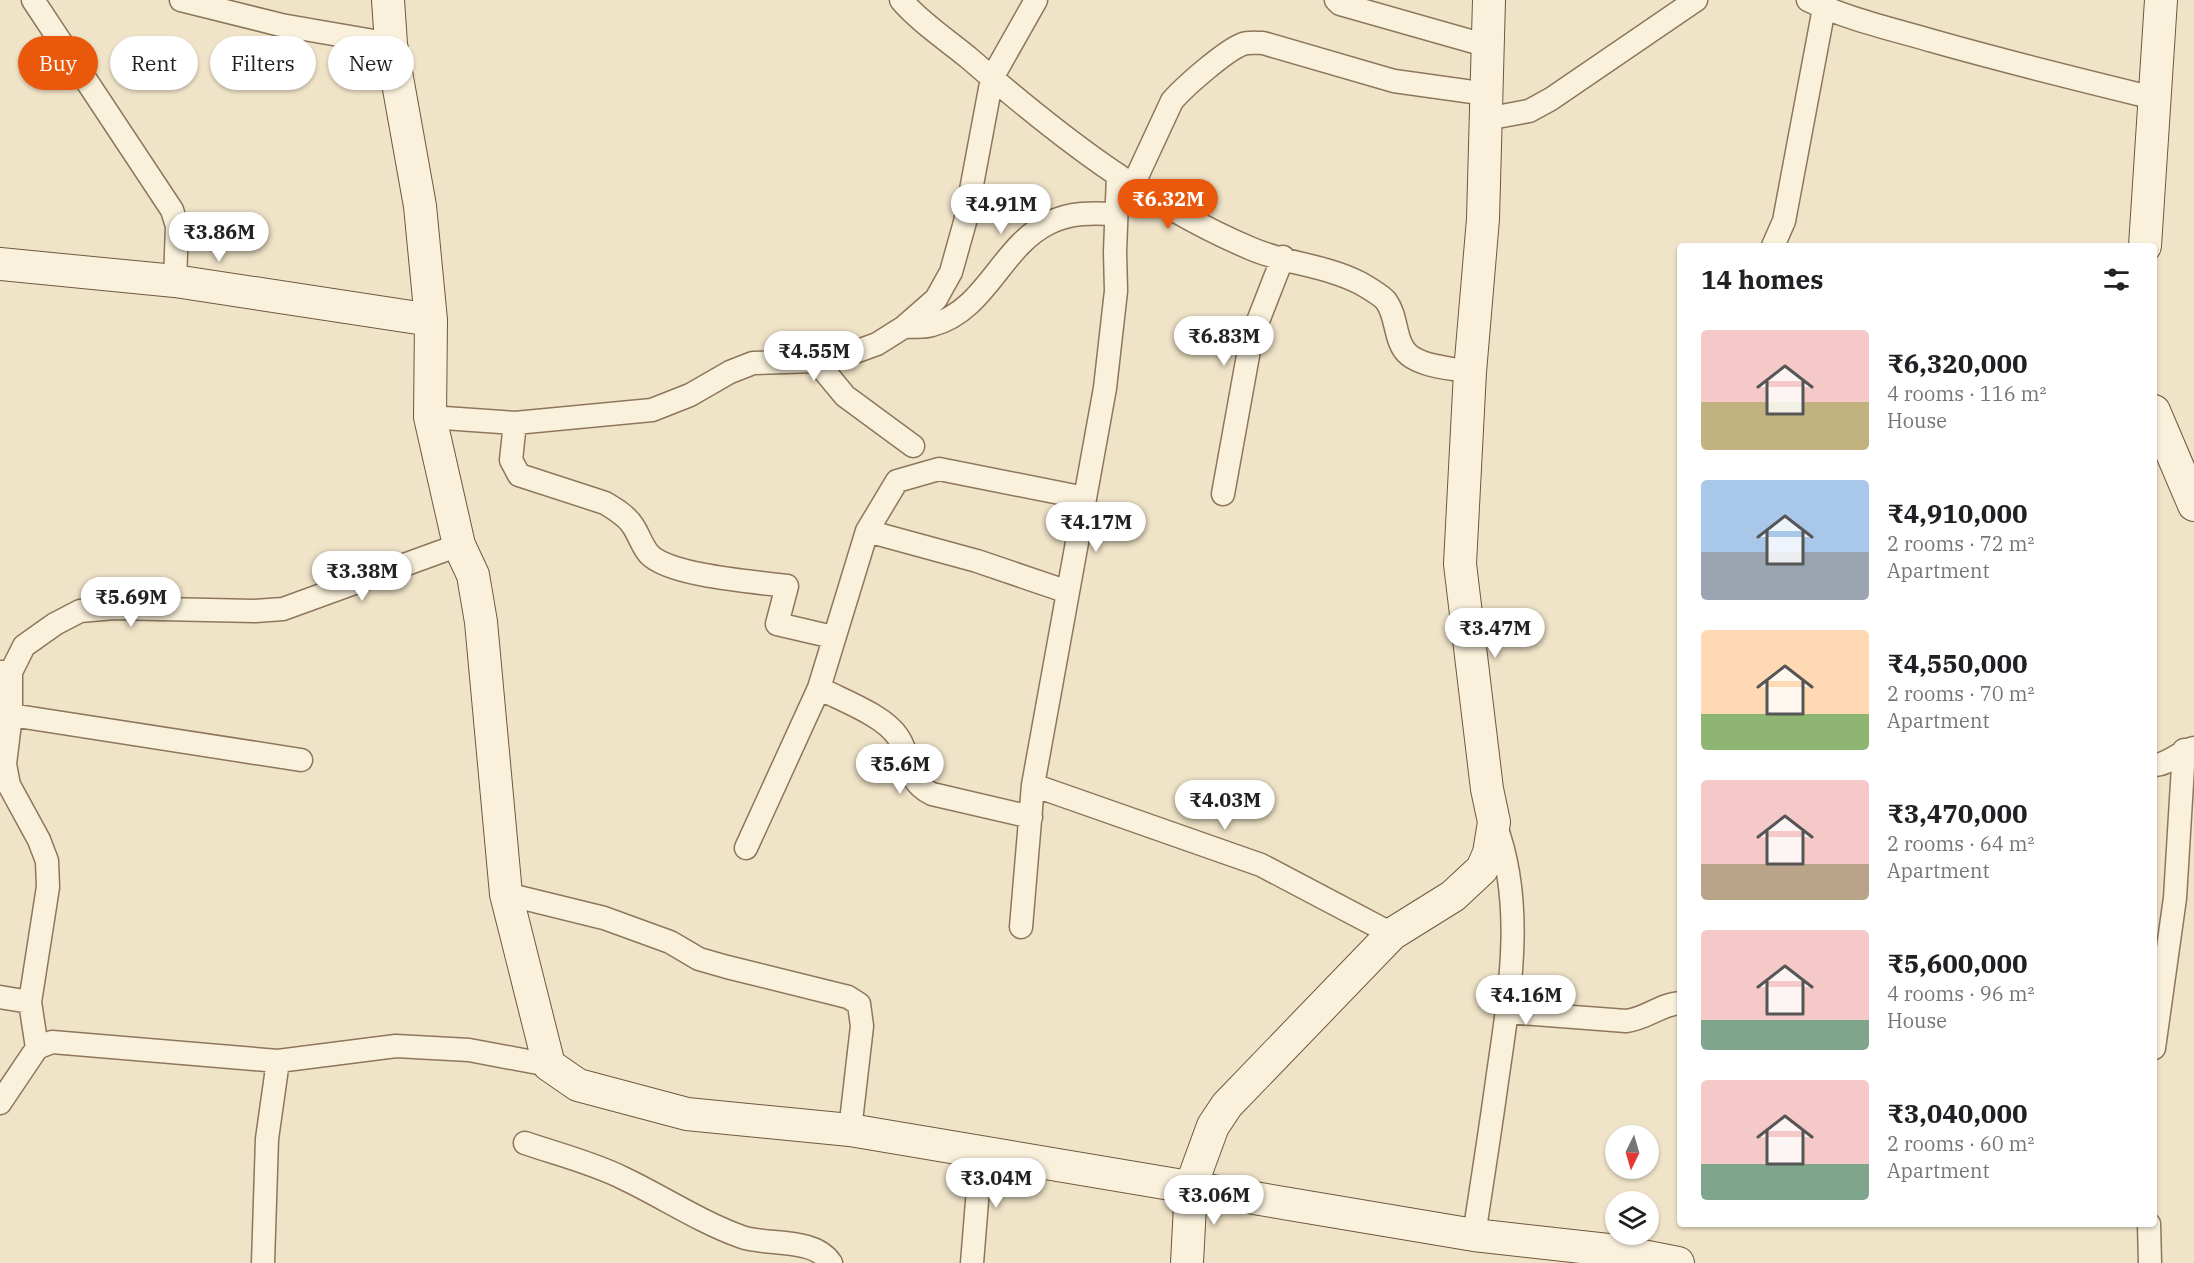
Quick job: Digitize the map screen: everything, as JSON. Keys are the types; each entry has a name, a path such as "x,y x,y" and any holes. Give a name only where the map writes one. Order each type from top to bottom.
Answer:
{"main road":[{"path":"388,0 390,36"},
{"path":"1186,1263 1191,1186 1213,1126 1227,1105 1392,934 1453,896 1482,870 1489,853 1494,822 1481,744 1460,564 1470,372 1483,219 1489,0"},
{"path":"2145,243 2161,0"},
{"path":"399,90 420,206 431,320 430,417 459,545 473,575 482,622 506,894 549,1065 578,1085 687,1114 849,1130 1474,1234 1617,1251 1678,1263"},
{"path":"0,264 175,281 431,320"},
{"path":"2157,418 2194,505"}],"street":[{"path":"33,0 172,210 177,226 175,281"},
{"path":"181,0 281,25 345,36"},
{"path":"900,0 917,18 944,37 1074,144 1126,180 1189,218 1254,250 1320,267 1361,284 1386,301 1401,345 1409,355 1421,362 1470,372"},
{"path":"430,417 515,423 652,411 690,396 730,372 753,363 816,361 844,356 877,345 904,327 936,299 951,272 965,222 992,78 1036,0"},
{"path":"1336,0 1340,4 1488,46"},
{"path":"1021,927 1033,785 1105,388 1116,291 1116,214 1126,180 1172,101 1182,90 1232,50 1246,43 1263,43 1486,107 1528,111 1551,99 1696,0"},
{"path":"1774,243 1784,221 1816,4 2041,71 2154,98"},
{"path":"904,327 931,326 960,313 982,291 1017,248 1048,223 1080,213 1116,214"},
{"path":"1223,494 1251,339 1283,257"},
{"path":"816,361 845,396 913,446"},
{"path":"515,423 511,460 519,475 605,503 616,509 632,523 650,555 660,562 714,577 788,586 777,624 833,637"},
{"path":"746,848 819,688 867,531 897,481 939,469 1085,498"},
{"path":"867,531 977,561 1068,592"},
{"path":"37,1048 30,1002 48,887 47,861 39,840 4,785 11,715 5,672 24,646 55,624 80,611 114,608 255,611 284,609 459,545"},
{"path":"819,688 885,723 898,737 911,776 920,788 932,794 1030,817"},
{"path":"11,715 301,760"},
{"path":"2157,765 2189,749"},
{"path":"2157,1027 2175,898 2189,749"},
{"path":"1033,785 1261,865 1392,934"},
{"path":"1474,1234 1507,1012 1512,947 1510,881 1504,849 1494,822"},
{"path":"506,894 604,918 670,942 699,959 848,996 859,1004 861,1026 849,1130"},
{"path":"0,997 30,1002"},
{"path":"1507,1012 1626,1022 1639,1020 1664,1006 1677,1004"},
{"path":"0,1103 37,1048 52,1042 278,1062 396,1046 469,1050 549,1065"},
{"path":"263,1263 267,1139 278,1062"},
{"path":"525,1143 621,1177 717,1228 745,1238 806,1247 826,1255 831,1263"},
{"path":"972,1263 981,1152"},
{"path":"2149,1227 2150,1263"}]}
